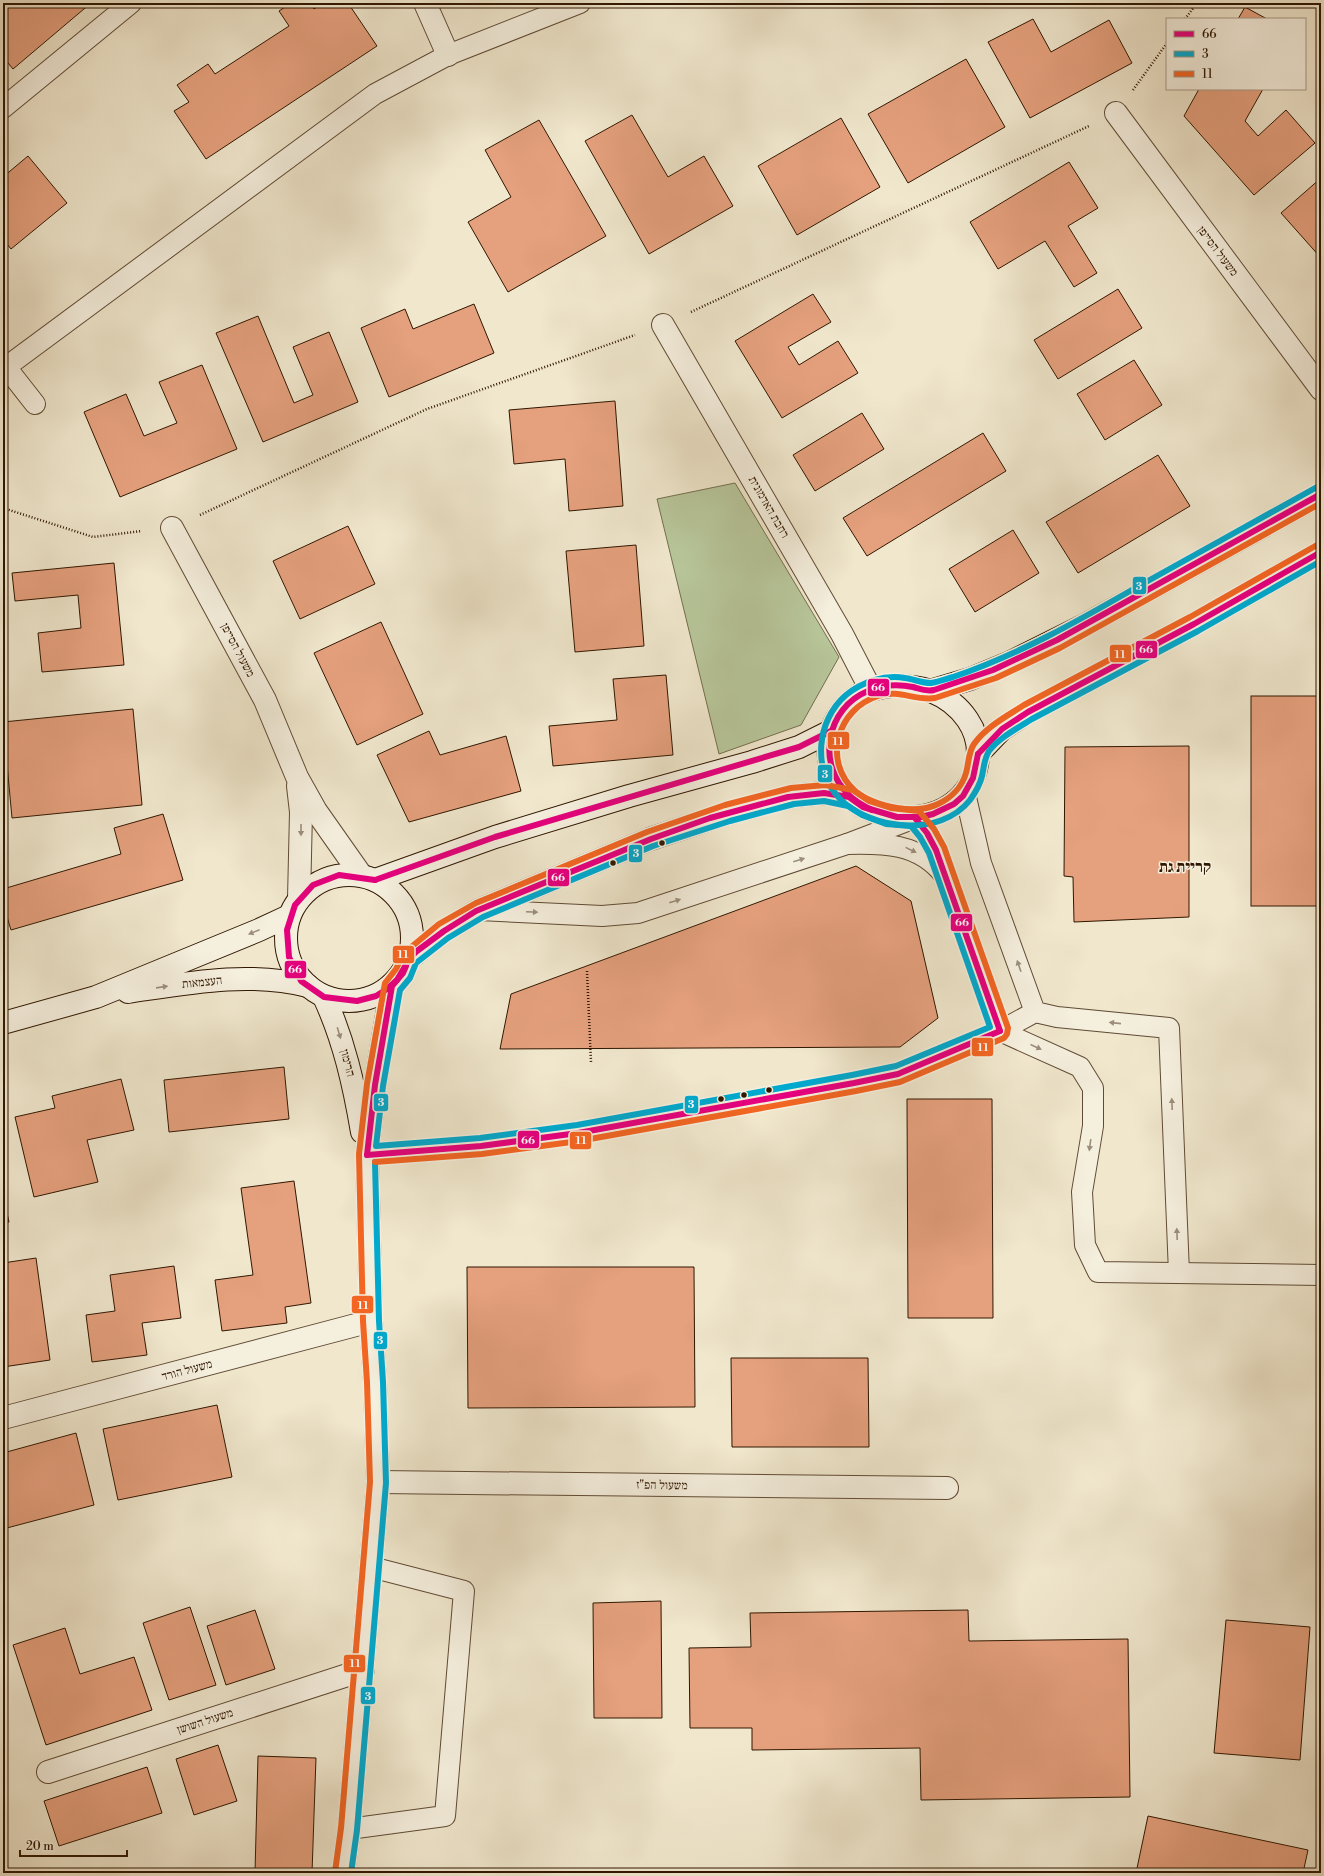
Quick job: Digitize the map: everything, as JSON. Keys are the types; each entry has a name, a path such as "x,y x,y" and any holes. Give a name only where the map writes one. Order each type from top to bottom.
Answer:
{"street":[{"path":"425,3 448,56"},
{"name":"משעול הסייפן","path":"1116,113 1321,388"},
{"name":"רחבת האדמונית","path":"663,325 842,634 871,690"},
{"path":"930,691 970,679 1004,665 1086,625 1321,494"},
{"name":"משעול הסייפן","path":"172,528 265,700 297,777 316,811 368,878"},
{"path":"978,754 1002,729 1028,712 1194,624 1321,552"},
{"path":"898,685 930,691 949,702 966,717 978,742 975,775 965,793 947,808 933,815 915,818 889,816 865,808 851,798 834,777 829,755 829,744 831,731 837,717 856,697 871,690 898,685"},
{"path":"368,878 621,798 752,762 799,747 831,731"},
{"name":"משעול הסייפן","path":"294,907 301,812 297,777"},
{"path":"410,958 443,931 479,910 650,839 728,813 792,796 824,793 851,798"},
{"path":"343,875 368,878 391,890 403,904 411,922 413,940 410,958 403,973 392,986 377,996 360,1001 342,1001 316,992 295,972 287,954 285,935 294,907 311,887 326,879 343,875"},
{"name":"העצמאות","path":"3,1023 96,997 260,930 294,907"},
{"name":"העצמאות","path":"96,997 205,981 262,978 289,981 316,992"},
{"name":"הרימון","path":"343,1873 349,1828 378,1482 375,1382 371,1321 367,1155 377,1069 392,986"},
{"name":"הרימון","path":"316,992 337,1024 347,1058 367,1155"},
{"name":"משעול הורד","path":"3,1418 371,1321"},
{"name":"משעול הפ\"ז","path":"378,1482 947,1488"},
{"name":"משעול השושן","path":"48,1772 362,1670"}],"lane":[{"path":"3,108 131,3"},
{"path":"35,404 6,367 375,94 448,56 580,3"},
{"path":"965,793 981,863 1035,1012"},
{"path":"479,910 602,916 638,913 847,844 915,818 927,832 936,850 1000,1031 1080,1067 1093,1088 1093,1126 1082,1192 1086,1245 1098,1272 1321,1275"},
{"path":"847,844 873,843 902,846 922,856 938,867 947,879"},
{"path":"367,1155 481,1146 529,1140 722,1107 898,1074 1000,1031 1035,1012 1057,1017 1169,1028 1179,1273"},
{"path":"349,1828 445,1816 464,1591 371,1567"}],"path":[{"path":"1186,18 1197,3"},
{"path":"3,508 94,536 172,528 427,409 663,325 1116,113 1166,44"},
{"path":"587,971 591,1062"}],"green space":[{"path":"735,483 839,657 801,725 719,754 657,499"}],"building":[{"path":"3,3 91,3 13,69 3,57"},
{"path":"291,3 310,3 314,9 322,3 348,3 377,46 206,159 174,111 189,102 177,85 208,64 215,74 289,26 279,11"},
{"path":"1245,7 1265,18 1239,18"},
{"path":"1033,19 1051,52 1109,20 1132,63 1030,118 988,42"},
{"path":"966,59 1005,127 908,183 868,114"},
{"path":"1198,90 1262,90 1245,121 1258,136 1286,110 1315,143 1254,195 1184,116"},
{"path":"632,115 668,177 704,156 733,206 649,254 585,141"},
{"path":"841,118 880,187 797,235 758,166"},
{"path":"539,120 606,236 508,292 468,222 511,197 485,150"},
{"path":"28,156 67,203 11,249 3,239 3,177"},
{"path":"1069,162 1098,208 1068,226 1097,273 1074,287 1045,241 998,269 970,222"},
{"path":"1321,178 1321,258 1281,213"},
{"path":"1118,289 1142,328 1058,379 1034,340"},
{"path":"813,294 831,322 788,347 799,365 838,341 858,373 782,418 735,341"},
{"path":"474,304 494,353 389,397 361,328 405,309 413,329"},
{"path":"258,316 294,403 313,395 293,347 329,332 358,402 263,442 216,333"},
{"path":"1134,360 1162,405 1105,440 1077,394"},
{"path":"202,365 237,449 120,497 84,412 126,394 144,436 177,423 159,382"},
{"path":"615,401 623,506 569,511 565,459 514,464 509,410"},
{"path":"862,413 884,449 815,491 793,455"},
{"path":"983,433 1006,471 867,556 843,518"},
{"path":"1158,455 1190,506 1078,573 1046,522"},
{"path":"348,526 375,584 300,619 273,561"},
{"path":"1013,530 1039,573 975,612 949,569"},
{"path":"636,545 644,646 575,652 566,551"},
{"path":"114,563 124,665 42,672 38,633 81,628 78,595 15,601 12,573"},
{"path":"381,622 423,714 357,745 314,653"},
{"path":"666,675 673,755 553,766 549,726 617,720 613,679"},
{"path":"1251,696 1321,696 1321,906 1251,906"},
{"path":"133,709 142,805 12,818 3,722"},
{"path":"429,731 440,755 506,736 521,791 409,822 377,755"},
{"path":"1189,746 1189,917 1074,922 1073,877 1064,876 1065,747"},
{"path":"163,814 183,880 11,930 3,904 3,889 121,854 114,828"},
{"path":"856,866 911,901 938,1018 900,1047 500,1049 511,994"},
{"path":"284,1067 289,1119 169,1132 164,1080"},
{"path":"121,1079 134,1130 87,1140 98,1182 34,1197 15,1117 55,1108 52,1096"},
{"path":"907,1099 992,1099 993,1318 908,1318"},
{"path":"294,1181 311,1303 285,1307 287,1323 222,1331 215,1280 253,1275 241,1188"},
{"path":"3,1195 9,1222 3,1224"},
{"path":"36,1258 50,1360 3,1367 3,1263"},
{"path":"174,1266 181,1318 142,1323 147,1355 92,1362 86,1315 115,1311 110,1275"},
{"path":"467,1267 694,1267 695,1407 468,1408"},
{"path":"731,1358 868,1358 869,1447 732,1447"},
{"path":"217,1405 232,1477 118,1500 103,1429"},
{"path":"76,1433 94,1505 3,1529 3,1453"},
{"path":"661,1601 662,1718 594,1718 593,1603"},
{"path":"190,1607 216,1685 169,1700 143,1623"},
{"path":"255,1610 275,1669 226,1685 207,1626"},
{"path":"968,1610 969,1641 1128,1639 1130,1797 921,1800 920,1748 752,1750 752,1728 690,1728 689,1648 751,1647 750,1613"},
{"path":"1226,1620 1310,1627 1300,1760 1214,1753"},
{"path":"65,1628 80,1674 134,1657 152,1710 46,1745 13,1645"},
{"path":"218,1745 237,1801 194,1815 176,1759"},
{"path":"258,1756 316,1758 312,1873 255,1873"},
{"path":"147,1767 162,1813 59,1846 44,1801"},
{"path":"1148,1816 1308,1850 1303,1873 1136,1873"}],"transit line":[{"name":"3","path":"1317,487 1070,625 1024,648 977,668 934,683 890,677 874,680 852,690 836,706 828,718 821,746 825,774 831,787 840,799 853,810 869,818 887,823 905,825 924,825 941,820 957,812 970,800 980,783 987,754 998,741 1009,733 1032,719 1198,631 1321,561"},
{"name":"66","path":"872,810 860,804 849,795 839,782 832,768 829,753 830,738 835,723 843,710 854,699 873,689 896,685 931,691 993,670 1057,640 1321,494"},
{"name":"11","path":"1317,545 1190,617 1024,705 997,722 984,732 972,747 962,783 952,795 938,804 913,809 897,808 885,805 869,800 855,791 845,779 839,765 837,751 839,737 844,724 852,712 864,703 886,694 900,694 920,698 935,698 996,678 1060,648 1321,503"},
{"name":"66","path":"978,754 1002,729 1028,712 1194,624 1321,552"},
{"name":"66","path":"375,880 495,837 799,747 831,731"},
{"name":"66","path":"375,880 339,875 313,885 295,905 287,930 289,957 301,981 324,997 357,1001 376,996 397,980 410,958 417,951 444,931 476,911 651,839 710,818 788,797 824,793 849,797 863,807 897,817 921,817 933,814 954,804 963,796 973,778 978,754"},
{"name":"11","path":"359,1154 367,1084 385,983 396,969 404,953 439,924 476,903 647,832 725,805 791,788 825,785 853,790 869,801 891,808 919,811 934,829 944,847 1008,1028 1007,1034 1004,1038 900,1082 856,1091 579,1141 482,1154 375,1162"},
{"name":"3","path":"824,801 848,806 862,815 886,824 911,826 920,837 929,853 990,1027 896,1066 852,1075 577,1125 480,1138 376,1146 383,1086 400,990 410,978 416,963 448,938 483,917 653,846 730,821 794,804 824,801"},
{"name":"66","path":"915,818 927,833 936,850 1000,1031"},
{"name":"66","path":"367,1155 375,1085 392,986 403,973 406,966"},
{"name":"66","path":"367,1155 481,1146 578,1133 854,1083 898,1074 1000,1031"},
{"name":"11","path":"335,1872 341,1828 370,1482 367,1382 363,1321 359,1155"},
{"name":"3","path":"351,1873 357,1830 386,1483 383,1382 379,1321 375,1162"}],"district":[{"name":"קריית גת","path":"1185,866"}]}
